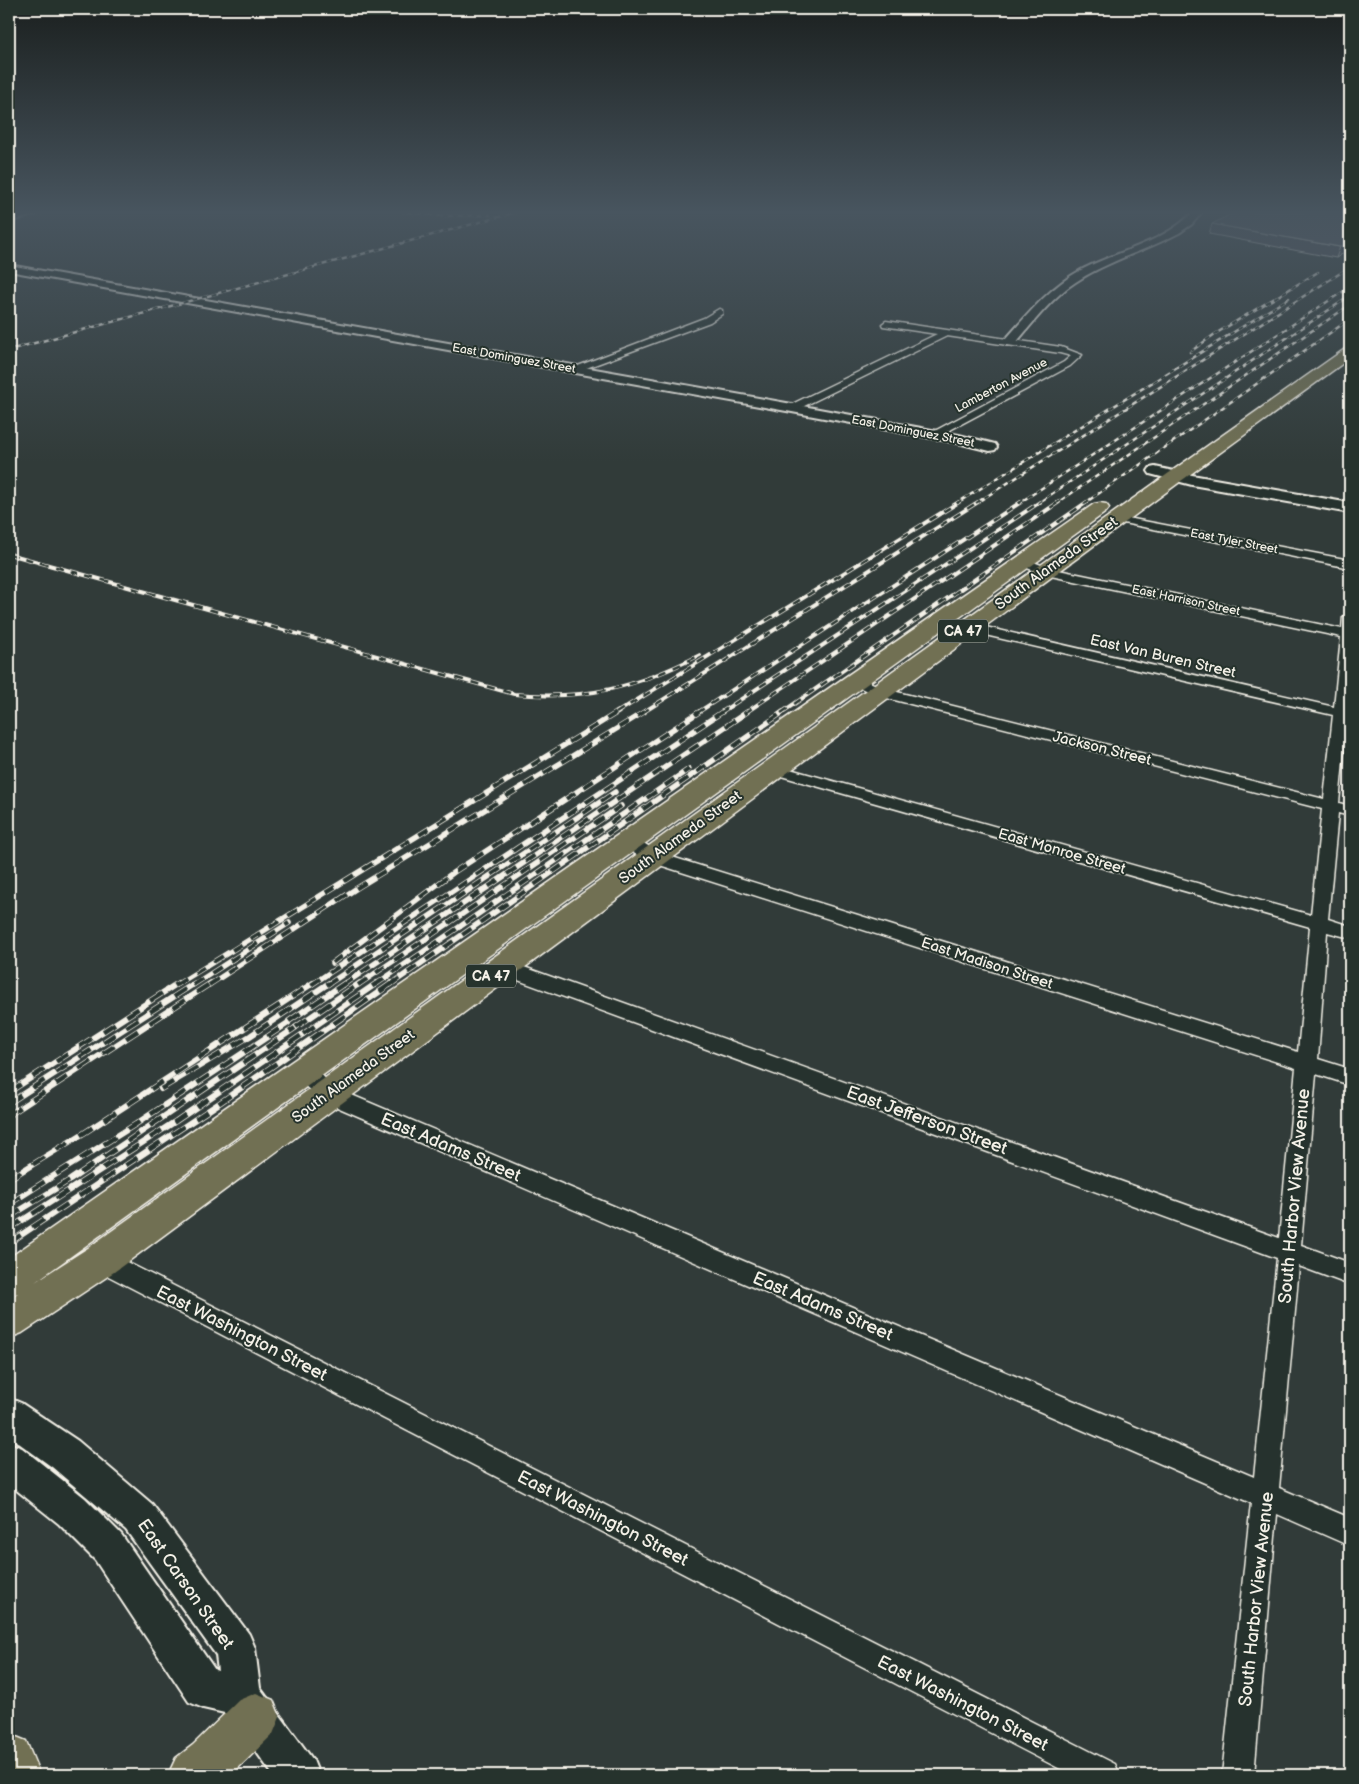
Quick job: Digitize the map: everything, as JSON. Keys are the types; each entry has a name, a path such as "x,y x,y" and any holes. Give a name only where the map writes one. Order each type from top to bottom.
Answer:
{"main road":[{"path":"1255,402 1334,346"},
{"name":"South Alameda Street","path":"9,1320 101,1260 1046,571 1117,519 1173,468 1350,352"},
{"path":"1312,362 1331,366"},
{"name":"South Alameda Street","path":"1139,482 1155,470 1173,468"},
{"name":"South Alameda Street","path":"9,1279 1115,498"},
{"path":"193,1775 248,1706"},
{"path":"9,1758 15,1775"}],"street":[{"name":"East Dominguez Street","path":"162,295 792,408 990,447"},
{"path":"886,324 1010,342 1052,295"},
{"path":"575,369 707,320 720,312"},
{"path":"792,408 946,333"},
{"name":"Lamberton Avenue","path":"934,435 1067,364 1077,355 1010,342"},
{"path":"1173,468 1350,508"},
{"name":"East Tyler Street","path":"1117,519 1350,564"},
{"name":"East Harrison Street","path":"1023,562 1046,571 1350,629"},
{"name":"East Van Buren Street","path":"968,628 1346,714"},
{"name":"South Harbor View Avenue","path":"1238,1775 1319,923 1341,808 1350,629"},
{"name":"Jackson Street","path":"856,680 880,692 1341,808"},
{"name":"East Monroe Street","path":"773,769 1350,932"},
{"name":"East Madison Street","path":"628,842 653,857 1350,1078"},
{"name":"East Jefferson Street","path":"503,967 1350,1274"},
{"name":"East Adams Street","path":"302,1071 328,1094 1350,1532"},
{"name":"East Washington Street","path":"101,1260 1104,1775"},
{"name":"East Carson Street","path":"9,1415 65,1454 139,1516 235,1648 248,1706 298,1775"},
{"path":"21,1470 72,1511 108,1547 203,1688 248,1706"}],"railway":[{"path":"9,350 211,295"},
{"path":"1190,352 1215,334 1279,295"},
{"path":"976,503 1305,295"},
{"path":"1019,503 1337,295"},
{"path":"1038,503 1350,296"},
{"path":"957,503 1289,298"},
{"path":"1057,503 1350,305"},
{"path":"1085,503 1350,319"},
{"path":"616,713 959,502"},
{"path":"642,713 978,502"},
{"path":"697,713 1021,502"},
{"path":"720,713 1040,502"},
{"path":"745,713 1059,502"},
{"path":"781,713 1087,502"},
{"path":"9,554 514,694 565,695 610,689 654,676 700,655"},
{"path":"176,985 618,712"},
{"path":"209,985 357,888 644,712"},
{"path":"332,963 454,872 699,712"},
{"path":"311,985 722,712"},
{"path":"343,985 747,712"},
{"path":"390,985 783,712"},
{"path":"375,985 689,769"},
{"path":"327,985 615,792"},
{"path":"358,985 621,806"},
{"path":"193,985 289,923"},
{"path":"9,1092 178,983"},
{"path":"9,1103 195,983"},
{"path":"9,1115 211,983"},
{"path":"9,1179 84,1133 313,983"},
{"path":"161,1089 250,1036 329,983"},
{"path":"289,1021 345,983"},
{"path":"296,1027 360,983"},
{"path":"9,1229 176,1121 377,983"},
{"path":"9,1243 218,1104 392,983"},
{"path":"9,1204 136,1124 288,1023"},
{"path":"9,1217 70,1180 295,1028"}]}
